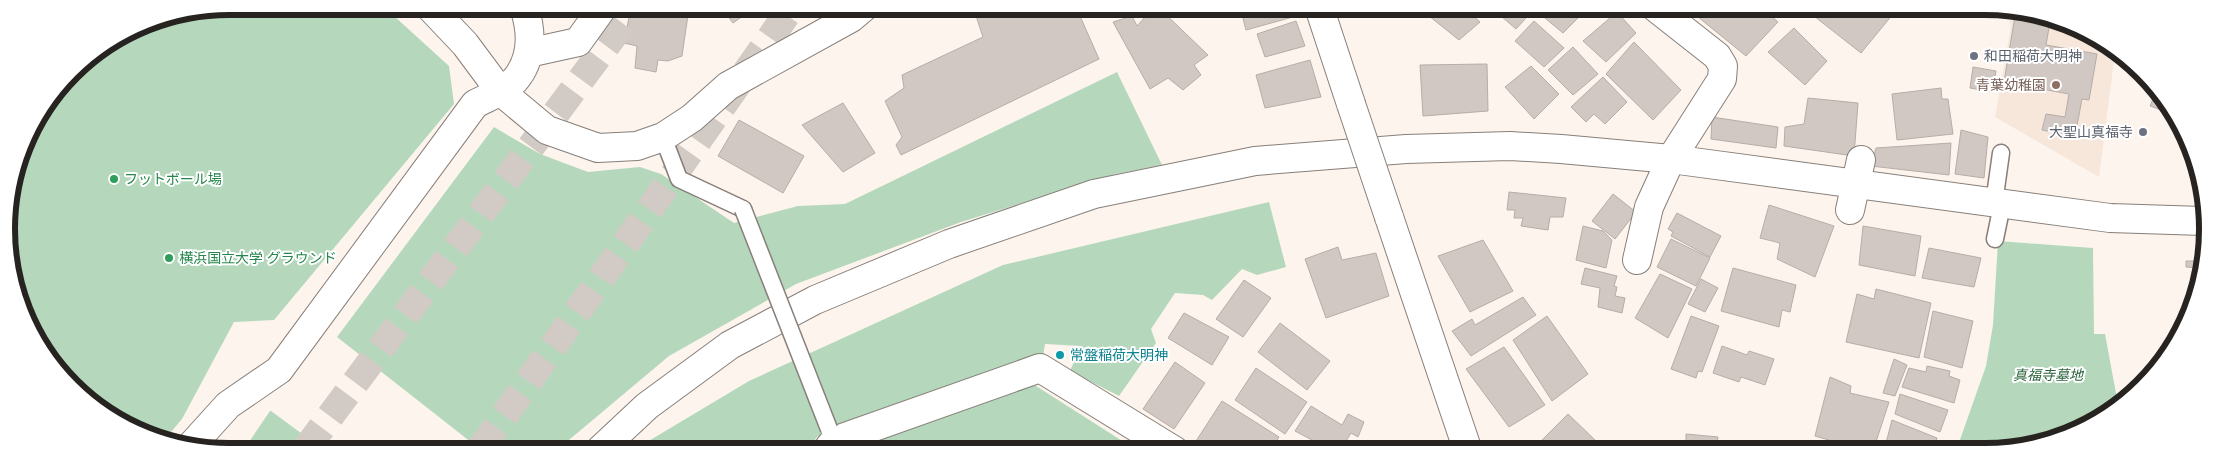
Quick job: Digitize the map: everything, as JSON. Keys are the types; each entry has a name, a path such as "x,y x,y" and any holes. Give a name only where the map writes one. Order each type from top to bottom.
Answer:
{"street":[{"path":"438,15 465,44 500,91 547,130 598,148 637,146 663,137 692,118 728,86 855,15"},
{"path":"196,440 228,404 279,370 475,104 500,91 515,80 527,59 530,32 526,15"},
{"path":"528,53 578,42 597,15"},
{"path":"1322,15 1465,443"},
{"path":"1637,260 1649,207 1671,159 1722,78 1723,66 1717,56 1665,15"},
{"path":"607,443 647,406 730,345 815,300 949,244 1094,194 1255,161 1406,149 1510,146 1858,172 1998,204 2110,218 2199,221"},
{"path":"1850,210 1858,172"},
{"path":"830,440 1040,368 1162,443"}],"lane":[{"path":"663,137 679,179 743,209 830,440"},
{"path":"1995,239 2001,153"}],"shaded area":[{"name":"青葉幼稚園","path":"2008,16 2054,26 2080,37 2114,58 2099,177 1995,117 2011,27"}],"green space":[{"name":"横浜国立大学 グラウンド","path":"215,15 393,15 449,66 454,104 274,320 234,322 182,419 169,435 134,421 110,407 88,390 68,370 51,348 37,324 26,298 19,271 15,243 15,215 22,174 37,134 59,99 88,68 110,51 134,37 160,26 187,19"},
{"path":"1117,72 1162,165 1116,174 961,222 796,284 669,356 565,443 472,443 337,337 494,127 540,154 588,172 640,167 661,174 734,223 798,206 845,204"},
{"path":"1269,202 1286,267 1257,275 1242,269 1212,300 1203,295 1175,293 1151,329 1156,343 1119,396 1070,371 1081,346 1045,344 1043,357 817,437 812,443 646,443 749,381 1003,265"},
{"name":"真福寺墓地","path":"1998,241 2093,248 2094,334 2105,334 2117,398 2080,421 2054,432 2027,439 1999,443 1959,443 1986,366 1993,325"},
{"path":"1033,384 1125,443 872,443"},
{"path":"271,411 314,443 250,443 249,442"}],"building":[{"path":"629,15 688,15 682,56 668,61 658,60 656,72 635,68 637,46 624,43"},
{"path":"727,15 744,15 733,23"},
{"path":"976,15 1080,15 1099,59 901,155 896,145 902,137 885,101 904,88 902,75 983,37"},
{"path":"1147,15 1166,15 1208,55 1194,65 1201,75 1183,90 1168,78 1150,89 1113,22 1132,16 1137,26"},
{"path":"1242,15 1300,15 1246,30"},
{"path":"1428,15 1472,15 1480,22 1459,40"},
{"path":"1500,15 1529,15 1516,29"},
{"path":"1541,15 1581,15 1563,33"},
{"path":"1613,15 1620,15 1636,33 1606,62 1583,41"},
{"path":"1696,15 1770,15 1778,22 1746,56"},
{"path":"1813,15 1892,15 1861,53"},
{"path":"2015,17 2050,25 2046,45 2097,54 2089,100 2082,99 2075,136 2042,130 2046,114 2065,117 2069,94 2004,82"},
{"path":"1296,21 1305,46 1265,57 1257,34"},
{"path":"1534,21 1564,48 1544,67 1515,41"},
{"path":"1794,28 1827,61 1805,85 1768,52"},
{"path":"1634,42 1681,90 1653,120 1606,74"},
{"path":"1573,47 1598,74 1573,95 1548,70"},
{"path":"1310,60 1321,97 1265,108 1256,75"},
{"path":"1487,64 1488,111 1423,116 1420,65"},
{"path":"1531,66 1559,94 1534,119 1505,87"},
{"path":"1973,67 1996,71 1992,92 1970,88"},
{"path":"1603,77 1627,102 1605,124 1594,114 1586,122 1571,107"},
{"path":"1941,88 1942,99 1948,99 1953,134 1897,140 1892,94"},
{"path":"2154,97 2164,111 2150,106"},
{"path":"1808,98 1858,103 1854,156 1784,146 1785,127 1804,124"},
{"path":"843,103 875,153 843,172 802,125"},
{"path":"1712,117 1778,127 1776,148 1711,139"},
{"path":"739,120 804,156 783,193 718,156"},
{"path":"1961,130 1988,137 1984,178 1955,174"},
{"path":"1951,143 1949,175 1871,166 1876,148"},
{"path":"1509,192 1566,198 1563,217 1550,217 1548,230 1521,226 1523,218 1514,218 1515,210 1507,210"},
{"path":"1613,194 1636,212 1615,239 1592,221"},
{"path":"1769,205 1834,226 1815,277 1777,259 1780,243 1760,238"},
{"path":"1677,213 1721,236 1710,257 1671,236 1673,232 1668,229"},
{"path":"1583,226 1603,231 1612,240 1606,268 1576,260"},
{"path":"1863,226 1921,236 1915,276 1859,265"},
{"path":"1671,239 1710,258 1696,286 1657,267"},
{"path":"1483,240 1513,291 1470,312 1438,256"},
{"path":"1338,247 1342,260 1376,253 1389,296 1326,318 1305,259"},
{"path":"1929,248 1981,258 1974,287 1922,278"},
{"path":"2186,261 2196,261 2195,268 2186,267"},
{"path":"1585,268 1617,276 1614,286 1617,287 1615,296 1625,298 1622,313 1598,307 1600,288 1581,284"},
{"path":"1733,268 1796,285 1790,312 1782,310 1779,327 1721,311"},
{"path":"1660,274 1692,289 1668,338 1635,318"},
{"path":"1701,279 1718,288 1705,312 1688,304"},
{"path":"1244,280 1271,298 1243,337 1216,319"},
{"path":"1876,289 1931,303 1919,358 1846,342 1857,294 1874,299"},
{"path":"1523,297 1536,315 1471,356 1452,331 1472,319 1475,325"},
{"path":"1933,311 1973,321 1962,368 1924,357"},
{"path":"1184,313 1229,337 1212,365 1168,338"},
{"path":"1547,316 1588,374 1552,401 1513,340"},
{"path":"1691,316 1719,326 1702,372 1698,371 1696,378 1671,369"},
{"path":"1280,323 1330,361 1307,390 1258,352"},
{"path":"1722,346 1747,355 1749,351 1774,359 1765,385 1741,377 1739,382 1713,373"},
{"path":"1504,347 1545,405 1509,427 1466,369"},
{"path":"1894,359 1907,365 1895,396 1883,393"},
{"path":"1175,362 1205,383 1174,429 1143,409"},
{"path":"1927,366 1950,371 1949,376 1960,380 1954,403 1902,387 1909,368 1926,372"},
{"path":"1256,368 1307,402 1285,434 1235,400"},
{"path":"1830,377 1851,386 1850,393 1889,402 1876,443 1839,443 1815,436"},
{"path":"1900,394 1948,410 1940,432 1895,414"},
{"path":"1222,401 1279,437 1275,443 1199,443 1196,441"},
{"path":"1311,406 1342,425 1348,414 1364,422 1358,437 1351,433 1345,443 1311,443 1312,440 1295,431"},
{"path":"1568,414 1595,440 1594,443 1544,443 1542,440"},
{"path":"1892,420 1937,438 1935,443 1886,443"},
{"path":"1686,434 1718,437 1717,443 1686,443"},
{"path":"1724,441 1752,443 1724,443"}],"tunnel":[{"path":"310,443 629,15"},
{"path":"485,443 786,15"}],"place":[{"name":"和田稲荷大明神","path":"1974,56"},
{"name":"青葉幼稚園","path":"2056,85"},
{"name":"大聖山真福寺","path":"2143,132"},
{"name":"フットボール場","path":"114,179"},
{"name":"横浜国立大学 グラウンド","path":"169,258"},
{"name":"常盤稲荷大明神","path":"1060,355"}]}
